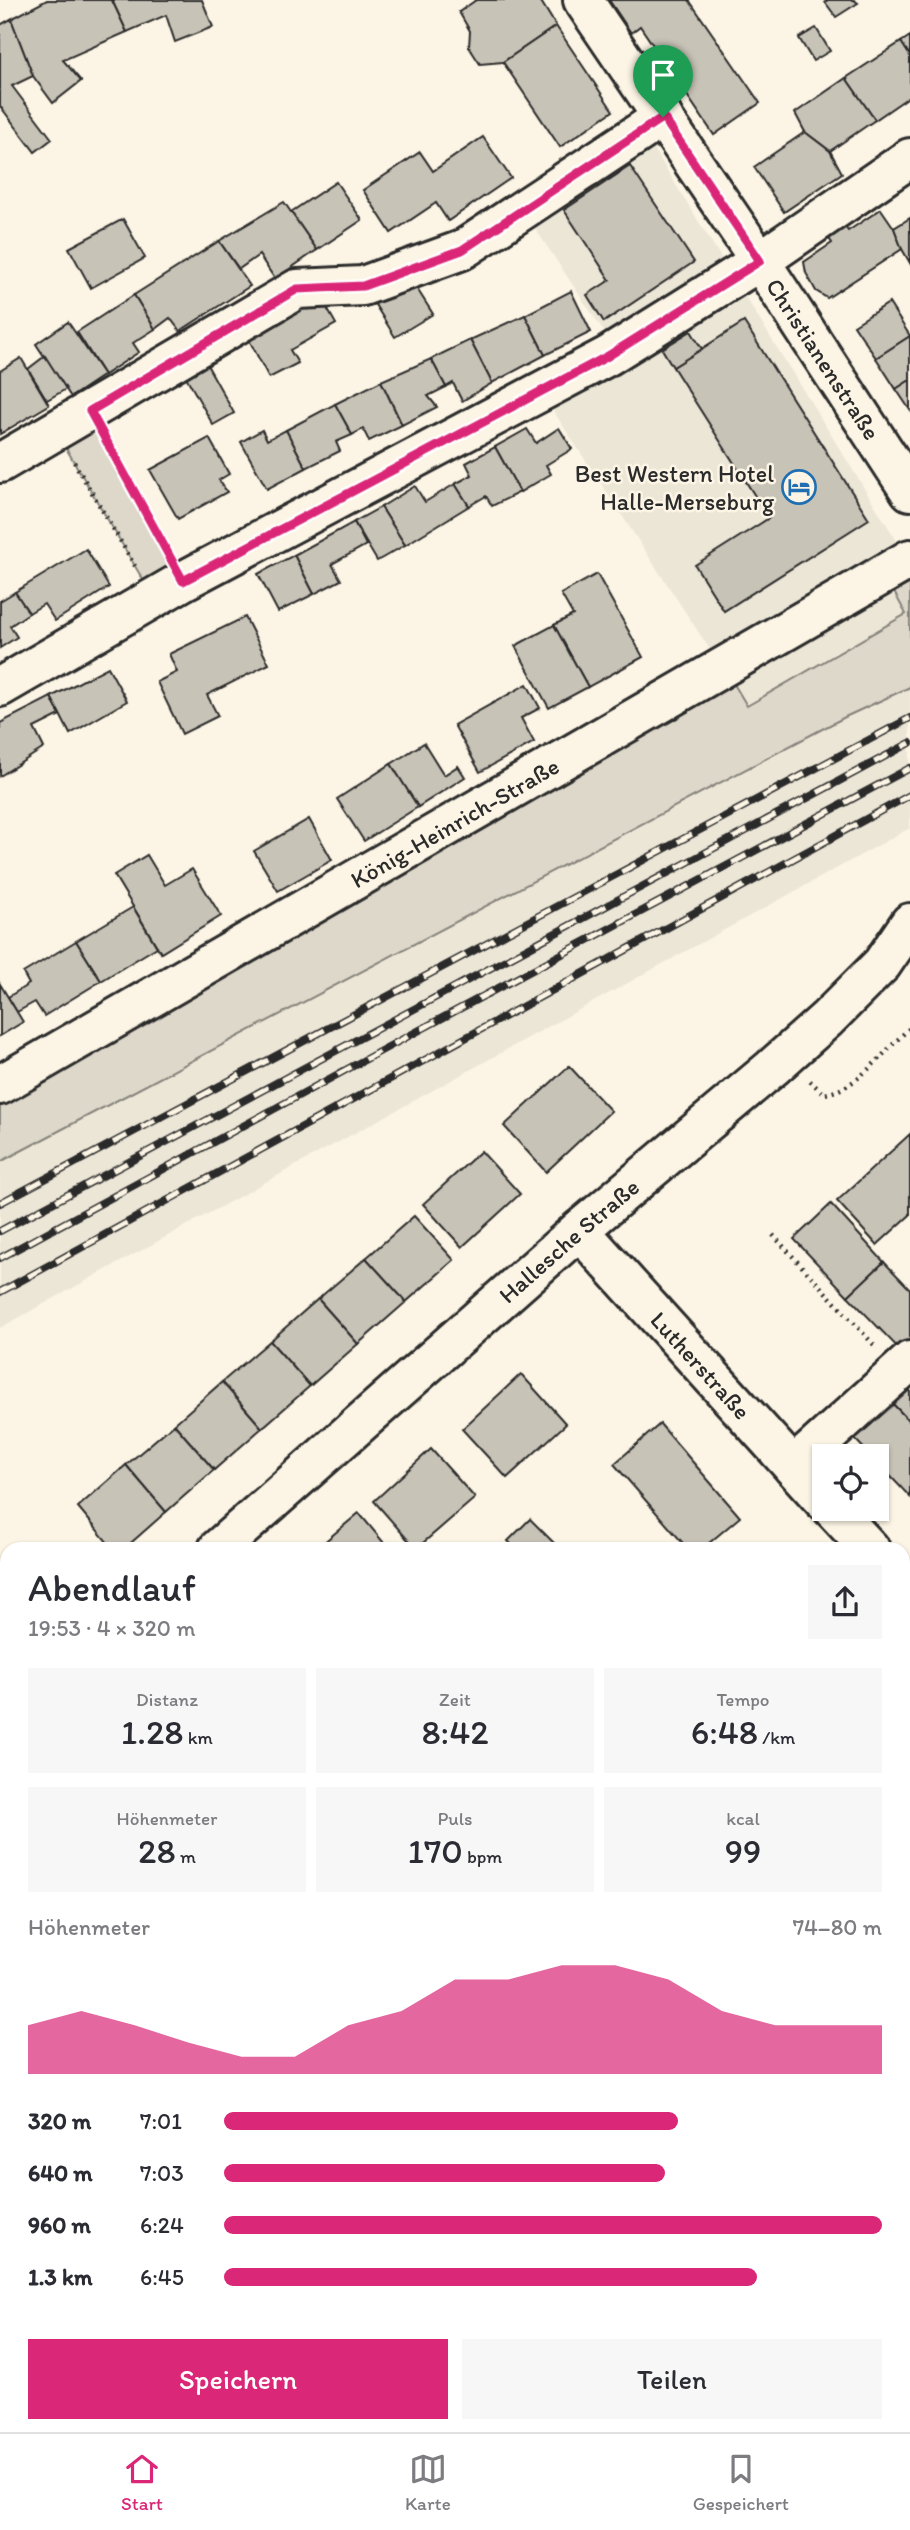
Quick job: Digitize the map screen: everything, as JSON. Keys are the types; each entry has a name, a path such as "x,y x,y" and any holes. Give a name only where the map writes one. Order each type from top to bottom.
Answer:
{"street":[{"name":"Christianenstraße","path":"583,0 760,261 910,491"},
{"path":"0,463 297,289 363,286 462,250 663,117"},
{"name":"Christianenstraße","path":"760,261 910,158"},
{"path":"0,687 168,589 608,356 760,261"},
{"name":"König-Heinrich-Straße","path":"0,1085 910,559"},
{"name":"Hallesche Straße","path":"226,1542 579,1230 787,1055 860,988 882,964 910,923"},
{"name":"Lutherstraße","path":"579,1230 812,1488"},
{"path":"793,1467 904,1366"},
{"path":"844,1521 864,1542"}],"path":[{"path":"90,411 168,589"},
{"path":"56,431 168,589"},
{"path":"787,1055 819,1091 831,1093 856,1079 910,1028"},
{"path":"772,1235 904,1366"}],"shaded area":[{"path":"650,143 900,546 910,570 910,583 894,592 907,614 747,706 548,403 621,357 532,224"},
{"path":"90,411 183,581 153,597 56,431"},
{"path":"910,583 910,687 845,717 0,1162 0,1100 734,684 747,706 906,614 894,592"},
{"path":"910,687 910,828 0,1328 0,1162 845,717"}],"building":[{"path":"47,0 112,0 127,32 63,60 81,81 53,103 33,76 11,19"},
{"path":"112,0 202,0 213,27 175,42 166,15 127,32"},
{"path":"476,0 540,0 556,26 503,62 480,64 469,47 470,31 459,12"},
{"path":"609,0 689,0 760,103 714,135 640,26 631,33"},
{"path":"854,0 858,3 836,17 825,2"},
{"path":"11,19 33,76 12,86 52,139 35,152 0,106 0,25"},
{"path":"556,26 613,111 560,147 503,62"},
{"path":"816,28 830,51 813,61 799,38"},
{"path":"910,36 910,56 901,42"},
{"path":"901,42 910,56 910,96 875,120 846,78"},
{"path":"846,78 875,120 830,151 805,132 795,113"},
{"path":"805,132 830,151 842,173 784,212 754,167"},
{"path":"483,137 511,178 448,221 436,203 391,233 363,190 420,152 433,171"},
{"path":"630,166 694,262 604,322 587,295 610,280 564,210"},
{"path":"336,182 362,220 317,250 291,212"},
{"path":"284,202 317,250 275,279 259,255 239,269 219,241"},
{"path":"881,209 894,228 902,249 827,298 816,291 806,273 804,262 832,243 826,234 842,223 848,231"},
{"path":"910,218 910,263 894,228"},
{"path":"123,219 145,258 91,288 69,248"},
{"path":"219,241 250,286 180,331 170,318 155,329 134,295"},
{"path":"412,281 433,314 395,337 374,303"},
{"path":"571,291 591,332 545,355 525,315"},
{"path":"134,295 155,329 133,343 139,352 104,375 77,332"},
{"path":"320,296 336,324 290,350 298,363 269,378 247,336"},
{"path":"889,303 910,336 876,358 854,325"},
{"path":"525,315 545,355 492,383 470,340"},
{"path":"68,322 104,375 71,397 36,344"},
{"name":"Best Western Hotel Halle-Merseburg","path":"744,322 869,519 724,611 695,565 769,518 673,367"},
{"path":"691,331 702,349 673,367 662,349"},
{"path":"910,336 910,380 896,389 876,358"},
{"path":"470,340 492,383 462,401 453,383 446,387 431,359"},
{"path":"45,356 66,389 47,400 28,369"},
{"path":"21,358 49,405 0,434 0,371"},
{"path":"431,359 446,387 428,396 437,407 402,425 381,381"},
{"path":"206,363 234,413 213,425 185,375"},
{"path":"910,380 910,410 896,389"},
{"path":"381,381 402,425 369,441 363,429 352,435 335,404"},
{"path":"335,404 352,435 336,442 340,451 306,468 286,430"},
{"path":"559,428 572,449 546,465 551,474 520,492 495,447 527,429 536,443"},
{"path":"262,430 267,440 286,430 306,468 267,489 241,442"},
{"path":"209,438 229,474 219,480 227,492 178,519 150,470"},
{"path":"495,447 520,492 492,506 486,496 469,506 455,484 472,475 466,463"},
{"path":"455,484 469,506 405,545 381,507 415,486 425,502"},
{"path":"381,507 405,545 377,561 354,522"},
{"path":"354,522 366,545 332,564 341,580 314,594 294,555"},
{"path":"86,549 109,587 55,621 44,604 29,613 15,592"},
{"path":"294,555 314,594 278,612 258,574"},
{"path":"597,574 643,657 588,687 554,625 573,615 561,594"},
{"path":"15,592 29,613 10,626 17,637 0,648 0,601"},
{"path":"245,617 269,664 207,695 218,716 182,734 157,682 177,672 169,654"},
{"path":"554,625 588,687 549,708 515,646"},
{"path":"108,667 127,701 70,734 51,697"},
{"path":"527,684 540,708 521,718 534,742 480,772 454,725"},
{"path":"51,697 60,715 34,728 44,748 0,776 0,723"},
{"path":"424,743 444,775 458,766 465,777 418,807 391,764"},
{"path":"391,764 418,807 364,841 337,799"},
{"path":"309,819 332,860 278,891 254,851"},
{"path":"147,855 165,885 192,869 221,916 161,953 114,875"},
{"path":"133,907 157,947 101,981 76,941"},
{"path":"76,941 101,981 44,1016 35,1002 17,1012 8,997 29,984 23,973"},
{"path":"0,984 23,1022 0,1036"},
{"path":"569,1066 611,1111 546,1172 504,1126"},
{"path":"910,1134 910,1215 877,1245 837,1201"},
{"path":"481,1151 520,1194 462,1247 423,1204"},
{"path":"831,1204 884,1262 848,1296 794,1239"},
{"path":"414,1216 454,1260 406,1302 366,1258"},
{"path":"366,1258 406,1302 358,1344 318,1299"},
{"path":"884,1262 910,1289 910,1347 903,1353 848,1296"},
{"path":"318,1299 358,1344 310,1386 270,1341"},
{"path":"270,1341 310,1386 262,1428 222,1382"},
{"path":"521,1374 566,1424 507,1478 462,1429"},
{"path":"222,1382 262,1428 214,1470 174,1424"},
{"path":"910,1383 910,1422 890,1401"},
{"path":"890,1401 910,1422 910,1497 889,1475 889,1444 860,1444 852,1436"},
{"path":"174,1424 214,1470 166,1512 126,1465"},
{"path":"660,1424 740,1517 710,1542 682,1542 614,1464"},
{"path":"431,1449 475,1498 424,1542 410,1542 374,1501"},
{"path":"126,1465 166,1512 132,1542 107,1542 78,1507"},
{"path":"359,1513 383,1542 324,1542"},
{"path":"530,1519 553,1542 509,1542"}],"railway":[{"path":"0,1203 910,718"},
{"path":"0,1231 910,743"},
{"path":"0,1258 910,768"},
{"path":"0,1292 910,795"}],"place":[{"name":"Best Western Hotel Halle-Merseburg","path":"799,487"}],"route":[{"path":"663,117 760,261 608,356 183,581 90,411 297,289 363,286 462,250 663,117"}]}
